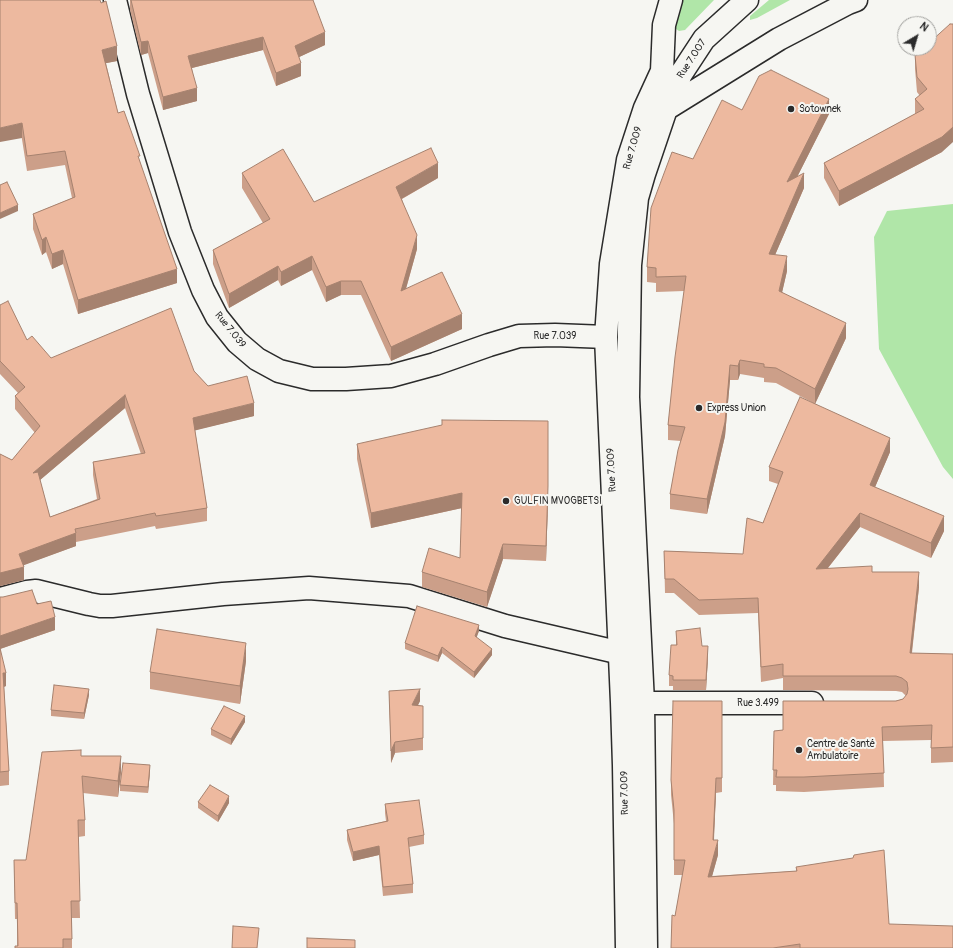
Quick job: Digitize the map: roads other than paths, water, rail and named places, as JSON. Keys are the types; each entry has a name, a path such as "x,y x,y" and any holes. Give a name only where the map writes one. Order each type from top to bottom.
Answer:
{"main road":[{"name":"Rue 7.039","path":"115,0 138,94 180,232 217,317 237,342 256,359 279,371 312,379 346,379 392,376 435,364 519,336 555,335 606,337"},
{"name":"Rue 7.009","path":"627,948 621,653 606,337 611,264 628,160 645,108 662,71 664,25 671,0"},
{"name":"Rue 7.007","path":"666,109 681,74 704,39 747,0"},
{"path":"666,109 779,39 856,0"},
{"name":"Rue 7.009","path":"646,948 643,703 628,397 630,265 637,198 666,109"},
{"path":"0,599 36,591 89,604 112,606 223,594 309,588 409,596 505,626 621,653"},
{"name":"Rue 3.499","path":"643,703 833,703"}],"place":[{"name":"Sotownek","path":"791,109"},
{"name":"Express Union","path":"699,408"},
{"name":"GULFIN MVOGBETSI","path":"506,501"},
{"name":"Centre de Santé Ambulatoire","path":"799,750"}]}
